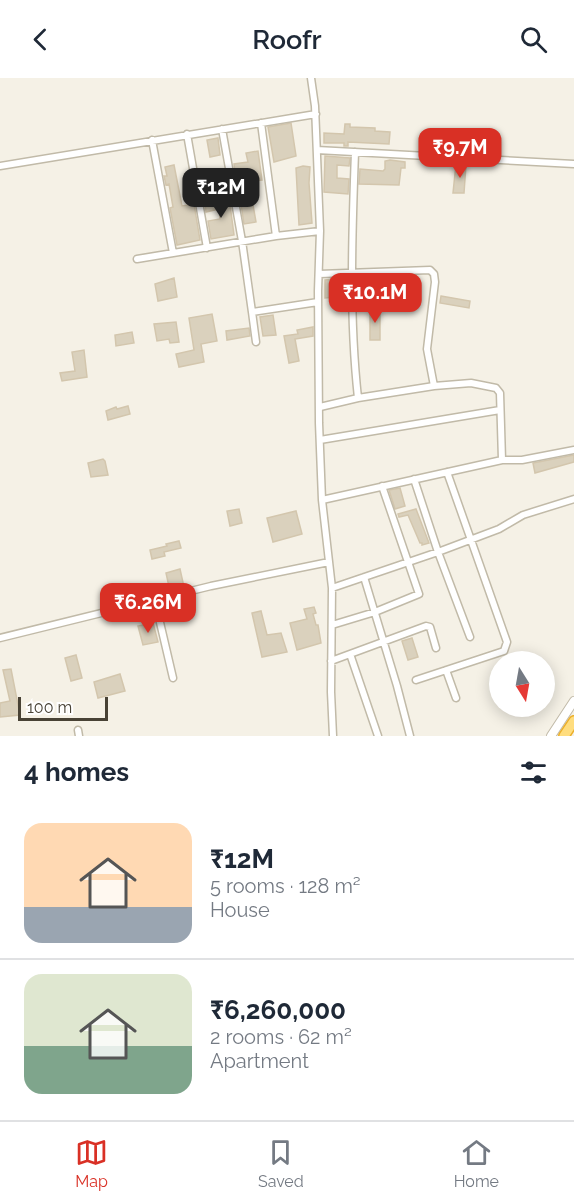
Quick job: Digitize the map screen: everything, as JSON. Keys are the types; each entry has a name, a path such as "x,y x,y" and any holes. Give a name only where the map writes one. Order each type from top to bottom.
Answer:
{"highway":[{"path":"564,736 574,721"}],"street":[{"path":"311,78 316,114 320,231 318,302 322,500 332,588 333,736"},
{"path":"0,166 316,114"},
{"path":"261,123 276,236"},
{"path":"222,129 242,241 256,342"},
{"path":"187,134 207,248"},
{"path":"152,140 173,254"},
{"path":"317,150 574,164"},
{"path":"355,152 350,272 353,356 358,398"},
{"path":"137,259 242,241 320,231"},
{"path":"319,274 429,270 434,274 427,349 434,386"},
{"path":"252,312 318,302"},
{"path":"320,407 358,398 471,382 496,388 500,393 502,460"},
{"path":"320,440 501,410"},
{"path":"322,500 502,460 522,460 574,450"},
{"path":"416,680 504,651 507,647 447,472"},
{"path":"414,479 470,637"},
{"path":"332,625 375,612 419,594 382,486"},
{"path":"332,588 438,552 499,529 523,515 574,499"},
{"path":"0,638 211,586 329,562"},
{"path":"364,577 410,736"},
{"path":"154,601 173,678"},
{"path":"331,660 426,626 430,627 436,648"},
{"path":"350,654 378,736"},
{"path":"446,670 456,698"},
{"path":"551,736 574,701"}],"building":[{"path":"291,123 296,156 274,162 268,127"},
{"path":"345,124 350,124 350,127 375,128 375,131 390,132 389,144 348,142 348,146 344,146 344,143 324,143 324,133 344,134"},
{"path":"218,138 220,155 210,157 207,140"},
{"path":"258,151 262,180 251,181 249,171 235,173 234,164 248,162 246,153"},
{"path":"325,156 350,158 349,166 337,165 337,178 349,179 348,194 324,192"},
{"path":"385,161 405,162 405,168 401,168 399,185 359,184 360,169 383,171"},
{"path":"456,164 466,165 464,193 453,193"},
{"path":"174,165 182,206 194,204 200,240 177,245 170,208 173,207 169,184 166,185 164,176 167,176 165,167"},
{"path":"310,167 312,223 299,225 296,168"},
{"path":"249,182 256,222 244,224 238,184"},
{"path":"229,197 234,235 211,239 208,221 220,219 219,209 206,212 205,203"},
{"path":"379,277 379,285 357,288 357,278"},
{"path":"174,278 177,297 158,301 155,284"},
{"path":"345,278 345,288 336,288 336,297 325,298 325,280"},
{"path":"441,296 470,301 469,308 440,303"},
{"path":"370,309 380,309 380,340 370,340"},
{"path":"212,314 217,341 201,344 204,362 179,367 176,354 194,350 189,318"},
{"path":"273,315 276,335 263,336 260,317"},
{"path":"176,322 179,342 170,343 169,339 157,341 154,324"},
{"path":"313,327 313,336 295,339 299,361 289,363 284,336 298,334 297,330"},
{"path":"249,328 250,336 227,340 226,331"},
{"path":"132,332 134,343 116,346 115,335"},
{"path":"84,350 87,377 62,381 60,373 75,371 72,352"},
{"path":"128,406 130,414 108,420 106,411"},
{"path":"574,455 574,462 535,473 533,463"},
{"path":"103,459 108,475 91,477 88,463"},
{"path":"400,488 405,506 395,509 389,490"},
{"path":"239,509 242,523 230,526 227,511"},
{"path":"416,509 429,543 422,545 408,515 399,517 398,514"},
{"path":"296,511 302,534 273,542 267,518"},
{"path":"179,541 181,548 164,552 165,556 152,559 150,550"},
{"path":"180,569 184,587 170,591 166,573"},
{"path":"314,607 316,613 313,614 316,625 318,625 321,643 297,650 290,623 307,619 304,609"},
{"path":"261,611 267,635 281,633 287,652 262,657 252,613"},
{"path":"153,623 158,642 143,645 138,626"},
{"path":"412,638 418,657 408,660 402,641"},
{"path":"76,655 82,678 71,681 65,658"},
{"path":"11,669 20,715 0,717 0,703 10,701 3,670"},
{"path":"120,674 125,691 98,698 94,682"}]}
